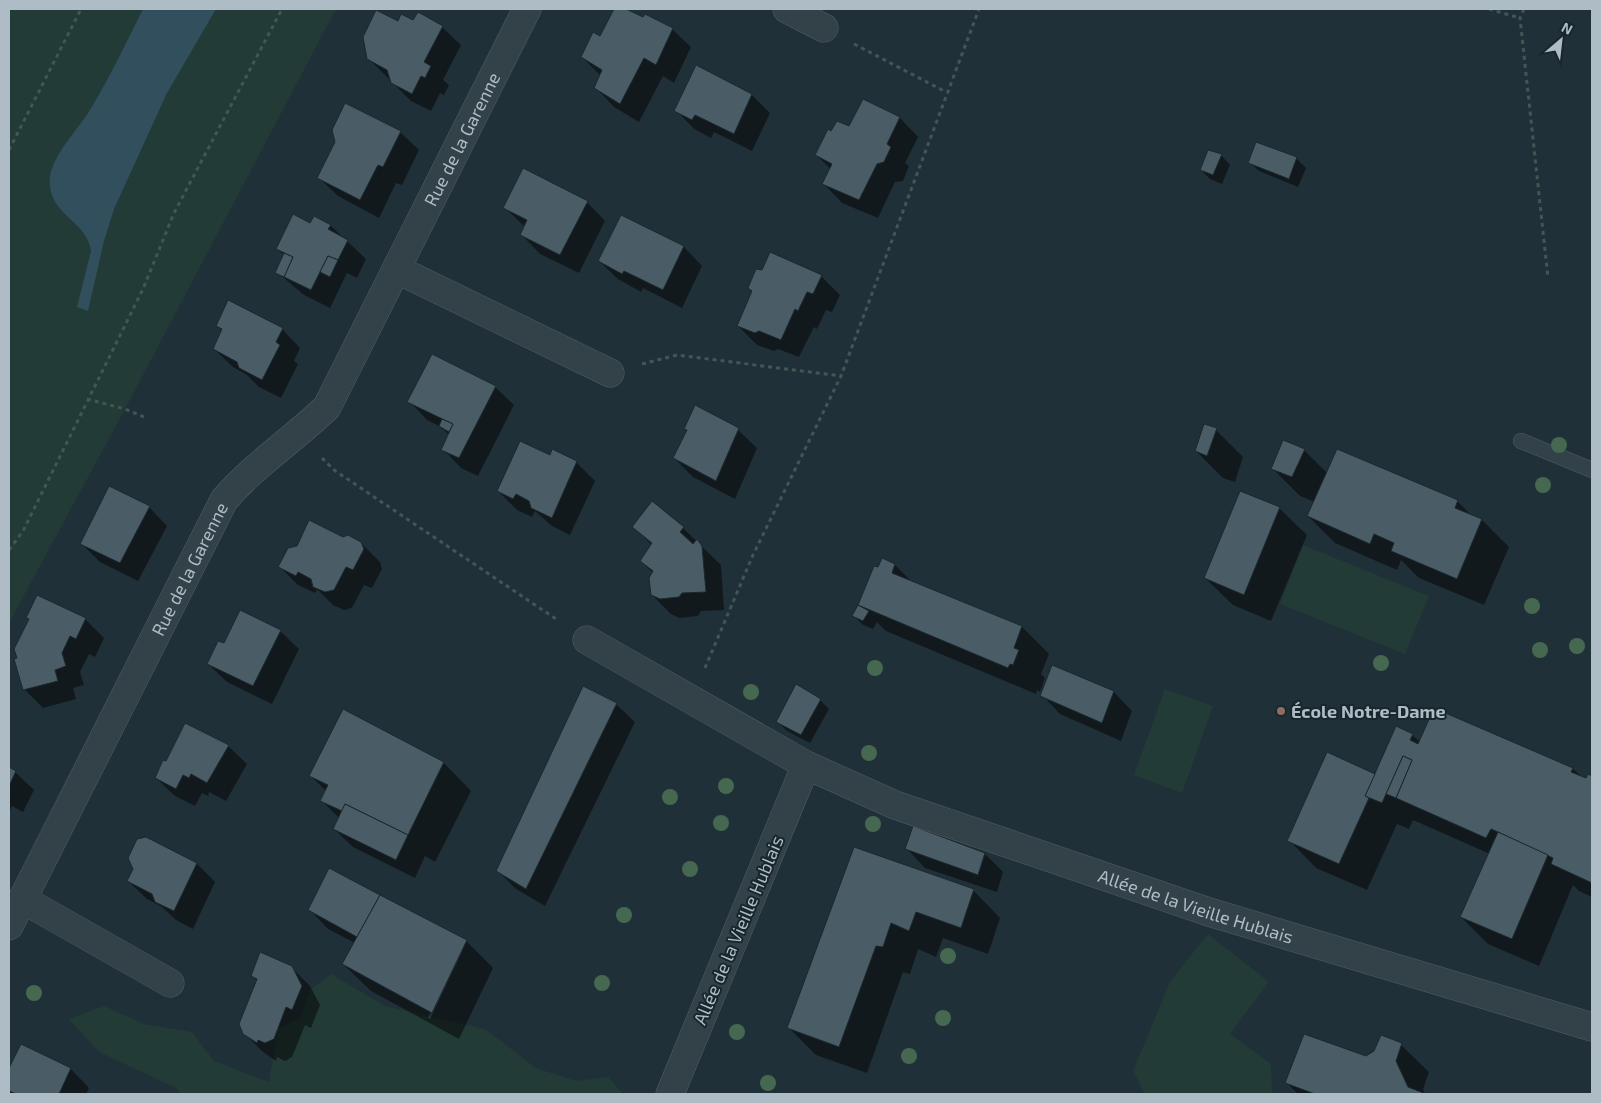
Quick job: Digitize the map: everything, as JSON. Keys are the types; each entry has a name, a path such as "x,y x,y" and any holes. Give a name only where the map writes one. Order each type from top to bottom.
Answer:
{"street":[{"name":"Rue de la Garenne","path":"9,926 224,500 239,482 298,434 326,406 527,9"},
{"path":"786,9 824,28"},
{"path":"396,269 610,373"},
{"name":"Allée de la Vieille Hublais","path":"587,640 690,701 806,765 895,805 1209,912 1592,1027"},
{"name":"Allée de la Vieille Hublais","path":"670,1094 806,765"},
{"path":"22,899 170,983"}],"lane":[{"path":"1521,441 1592,470"}],"path":[{"path":"9,150 81,9"},
{"path":"9,550 23,530 143,289 174,213 282,9"},
{"path":"690,701 753,555 841,376 946,92 979,9"},
{"path":"1489,9 1520,18"},
{"path":"1524,9 1520,18 1548,278"},
{"path":"824,28 946,92"},
{"path":"610,373 677,355 841,376"},
{"path":"87,399 125,409 144,418"},
{"path":"298,434 334,470 587,640"}],"green space":[{"path":"9,9 336,9 125,409 9,623"},
{"path":"1303,545 1429,596 1405,654 1280,604"},
{"path":"1165,689 1213,706 1182,793 1134,775"},
{"path":"1208,934 1269,982 1230,1034 1271,1064 1272,1094 1145,1094 1133,1071 1170,982"},
{"path":"331,974 385,1006 485,1029 536,1068 576,1081 608,1077 623,1094 182,1094 176,1088 99,1052 69,1019 104,1006 144,1024 192,1032 214,1061 269,1082 278,1029 301,1017 309,991"}],"water":[{"path":"143,9 216,9 167,93 114,209 104,241 88,311 77,307 91,251 84,233 63,212 52,196 50,174 58,155 90,110 118,60"}],"building":[{"path":"614,9 626,9 643,17 645,14 673,28 656,65 644,58 620,104 594,88 602,70 581,57 593,32 600,36"},
{"path":"376,10 398,21 401,14 413,20 418,12 443,26 424,62 431,66 425,78 421,76 412,94 391,83 387,70 367,59 363,37"},
{"path":"696,65 752,94 734,134 695,115 692,120 674,111"},
{"path":"863,99 900,117 887,144 891,147 884,162 877,164 859,200 822,184 832,164 815,155 828,129 831,131 837,121 849,126"},
{"path":"345,103 401,131 383,167 378,165 360,200 317,178 335,142 332,130"},
{"path":"1256,142 1297,157 1289,179 1248,163"},
{"path":"1208,150 1222,154 1213,175 1200,170"},
{"path":"523,168 588,201 560,255 520,235 527,220 503,208"},
{"path":"293,214 310,223 314,216 331,225 328,229 348,240 338,260 328,256 311,290 284,277 293,257 276,249"},
{"path":"621,215 684,246 663,290 624,271 622,274 598,261"},
{"path":"770,252 822,275 813,294 807,292 798,311 795,309 781,340 759,331 755,333 737,326 752,291 748,288 756,269 762,270"},
{"path":"284,253 293,257 284,277 275,273"},
{"path":"328,256 338,260 330,277 320,272"},
{"path":"228,300 283,328 276,342 280,345 262,380 239,368 237,362 213,349 222,329 216,326"},
{"path":"432,354 496,386 459,458 441,450 453,424 407,402"},
{"path":"695,405 739,428 716,481 673,458 687,430 684,429"},
{"path":"442,419 453,424 449,432 439,426"},
{"path":"1204,424 1217,428 1207,456 1195,451"},
{"path":"1283,440 1305,449 1292,477 1271,469"},
{"path":"520,441 550,455 552,449 577,461 552,518 531,508 529,501 516,494 513,499 497,491"},
{"path":"1337,449 1458,500 1455,508 1482,519 1457,579 1391,551 1394,543 1374,534 1370,544 1307,516"},
{"path":"109,486 150,506 120,563 80,544"},
{"path":"1240,491 1280,507 1244,595 1204,578"},
{"path":"652,501 684,527 680,532 693,544 697,539 702,546 706,592 682,593 679,597 660,599 651,595 649,578 653,571 640,561 652,543 632,527"},
{"path":"309,520 343,537 348,535 361,542 364,549 353,570 346,567 334,590 325,592 313,587 311,579 298,572 296,576 278,567 288,548 297,546"},
{"path":"882,558 895,564 892,573 1022,626 1014,648 1019,650 1013,665 1010,664 1008,668 858,605 874,566 878,567"},
{"path":"37,595 86,618 76,639 70,636 62,653 66,666 55,670 58,681 23,690 14,659 17,658 14,649 29,619 26,618"},
{"path":"858,605 869,611 863,621 852,616"},
{"path":"240,610 281,630 253,686 207,664 218,641 224,643"},
{"path":"1052,665 1114,691 1102,723 1040,696"},
{"path":"796,684 821,699 801,735 776,722"},
{"path":"583,686 617,703 526,889 496,871"},
{"path":"1434,708 1573,768 1571,772 1586,778 1588,774 1592,776 1592,883 1551,864 1553,858 1498,832 1491,829 1486,838 1396,798 1412,760 1403,756 1382,803 1365,796 1396,726 1413,734 1410,740 1418,744"},
{"path":"343,709 444,762 408,835 345,804 342,811 320,801 328,785 309,776"},
{"path":"185,723 229,745 207,783 191,774 189,778 183,775 176,789 155,778 163,760 166,761"},
{"path":"1327,752 1375,774 1365,796 1369,798 1339,864 1287,841"},
{"path":"1403,756 1412,760 1396,798 1386,794"},
{"path":"9,767 16,771 9,786"},
{"path":"345,804 408,835 396,860 333,829"},
{"path":"913,826 985,853 978,875 905,849"},
{"path":"1498,832 1548,855 1512,939 1460,917"},
{"path":"146,837 197,863 174,911 155,902 152,894 127,881 133,869 128,858 137,839"},
{"path":"854,847 974,889 961,928 916,912 909,931 891,923 883,947 876,946 839,1047 787,1028"},
{"path":"329,868 380,895 357,937 308,910"},
{"path":"380,895 467,940 432,1013 342,964"},
{"path":"260,952 292,966 302,986 292,1010 286,1007 274,1039 265,1043 258,1040 257,1043 243,1034 239,1024 257,979 251,976"},
{"path":"1304,1034 1366,1056 1374,1051 1381,1035 1402,1043 1396,1061 1408,1087 1426,1094 1315,1094 1285,1083"},
{"path":"21,1044 71,1068 59,1094 16,1094 9,1091 9,1068"}],"place":[{"name":"École Notre-Dame","path":"1281,711"}]}
